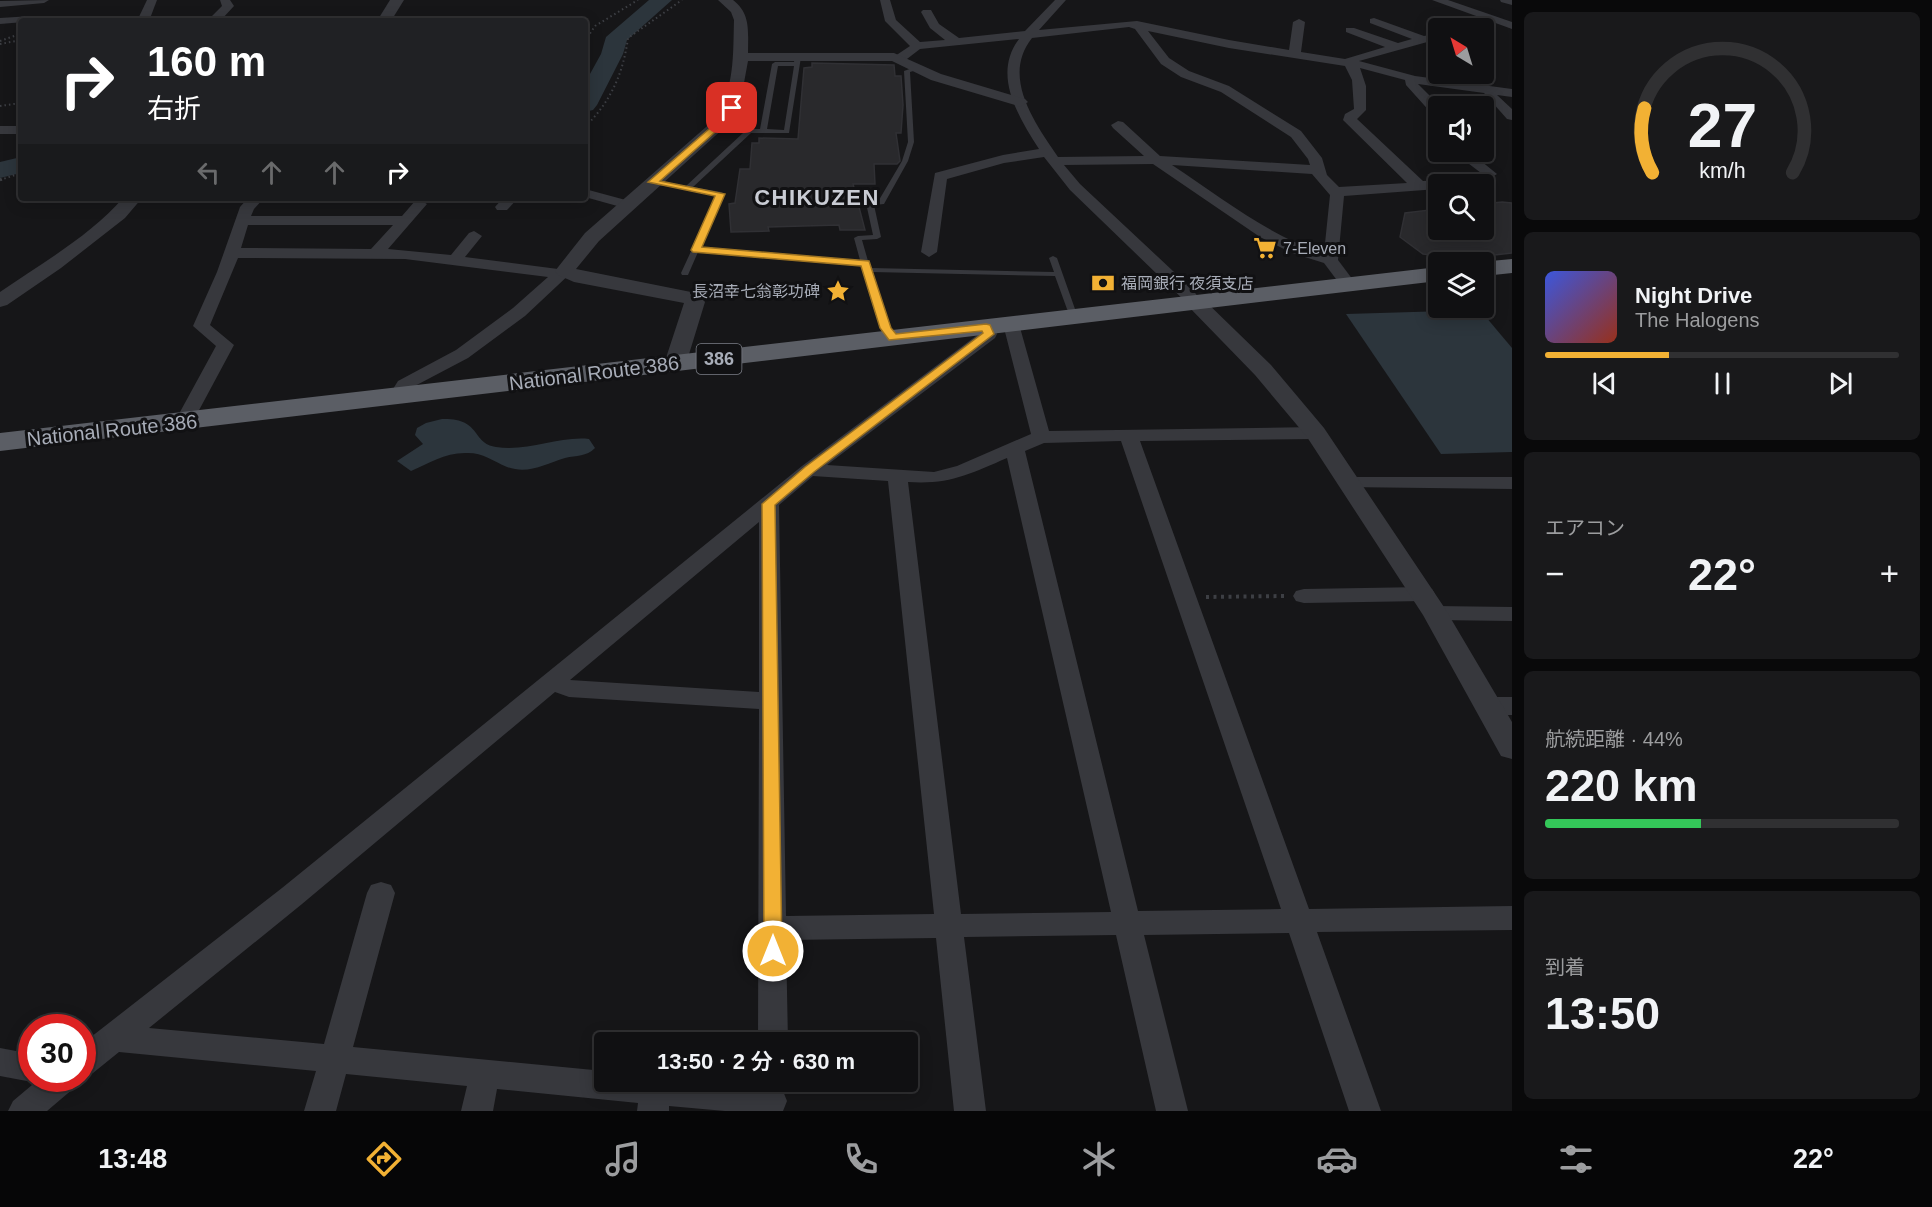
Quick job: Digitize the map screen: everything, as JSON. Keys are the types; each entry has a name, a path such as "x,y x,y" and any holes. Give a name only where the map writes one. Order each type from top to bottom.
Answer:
{"highway":[{"path":"1494,268 1512,266"},
{"name":"National Route 386","path":"0,442 183,423 1194,301 1428,275"}],"street":[{"path":"0,4 43,0 41,14 34,18"},
{"path":"143,18 152,0"},
{"path":"216,18 228,6 225,0"},
{"path":"386,18 397,0"},
{"path":"397,397 404,385 462,354 519,312 562,273 592,237 712,130 732,108 738,90 741,20 737,10 725,0"},
{"path":"885,0 884,11 892,25 917,46"},
{"path":"1061,0 1030,34 1013,62 1014,84 1020,102 1053,157 1071,183 1263,370 1316,433 1500,706 1512,748"},
{"path":"1437,0 1512,26"},
{"path":"1505,0 1512,2"},
{"path":"927,12 934,26 955,41"},
{"path":"1494,22 1512,18"},
{"path":"0,21 18,20"},
{"path":"1374,21 1428,43"},
{"path":"1292,55 1295,51 1299,22"},
{"path":"899,58 917,46 1137,24 1229,44 1373,67 1413,79 1512,93"},
{"path":"1137,24 1165,61 1185,74 1225,89 1296,134 1315,158 1320,176 1336,192 1333,249 1330,260"},
{"path":"1350,30 1397,47"},
{"path":"1346,63 1428,38"},
{"path":"740,57 797,61 899,58 936,77 1020,102"},
{"path":"1346,63 1355,68 1362,92 1360,110 1350,117 1350,120 1420,186"},
{"path":"1413,79 1410,82 1428,101"},
{"path":"1490,91 1490,95 1512,116"},
{"path":"1118,125 1157,160 1265,234 1297,250 1330,260 1348,284"},
{"path":"0,130 18,130"},
{"path":"929,252 940,176 1003,159 1053,157 1157,160 1319,170"},
{"path":"1336,192 1475,182 1490,174 1475,162"},
{"path":"588,194 627,205"},
{"path":"0,301 54,264 118,214 130,201"},
{"path":"183,423 225,345 201,326 232,253 247,207 254,201"},
{"path":"376,253 420,204"},
{"path":"242,221 404,220"},
{"path":"455,260 474,236"},
{"path":"232,253 376,253 455,260 562,273 691,298 695,302 675,364"},
{"path":"96,1053 809,470 998,326 1041,437"},
{"path":"809,470 934,478 964,470 1041,437 1316,433"},
{"path":"1128,437 1187,598 1365,1111"},
{"path":"1014,447 1172,1111"},
{"path":"897,476 970,1111"},
{"path":"1351,483 1512,483"},
{"path":"769,504 773,1032"},
{"path":"1304,596 1430,604 1512,614"},
{"path":"552,682 568,689 771,701"},
{"path":"320,1111 381,893"},
{"path":"773,928 1512,918"},
{"path":"116,1038 484,1073 654,1100 772,1098"},
{"path":"0,1062 18,1065"},
{"path":"477,1111 484,1073"},
{"path":"24,1111 46,1092"}],"lane":[{"path":"712,130 787,132 797,61 775,64 763,131"},
{"path":"893,338 885,328 858,238 877,237 870,202 881,202 905,160 911,142 907,71 918,68"},
{"path":"688,188 749,131"},
{"path":"653,182 721,194 685,273"},
{"path":"696,250 866,266 1057,274"},
{"path":"1053,258 1057,274 1076,316"}],"path":[{"path":"588,34 597,25 638,0"},
{"path":"588,124 604,109 619,83 628,38 682,0"},
{"path":"0,42 18,34"},
{"path":"0,42 18,40"},
{"path":"0,106 18,103"},
{"path":"0,180 18,174"},
{"path":"1187,598 1304,596"}],"shaded area":[{"path":"1428,312 1428,318 1487,318 1512,348 1512,452 1441,454 1346,314"},
{"path":"442,419 464,422 488,445 496,447 520,447 589,439 595,448 585,454 522,470 507,467 473,453 445,456 411,471 397,461 423,444 415,435 417,428"}],"building":[{"path":"812,63 894,65 895,76 901,76 903,105 901,133 896,133 900,161 897,164 874,164 875,184 853,184 865,230 840,230 839,225 768,227 769,231 731,232 729,204 735,203 740,169 750,169 752,143 759,143 759,138 798,139 804,68 812,67"},
{"path":"1494,203 1512,203 1512,253 1494,255 1494,252 1428,252 1428,255 1423,254 1400,237 1405,213 1428,210 1428,240 1494,240"}],"waterway":[{"path":"588,99 612,54 617,37 662,0"},
{"path":"0,170 18,166"}],"place":[{"name":"7-Eleven","path":"1265,248"},
{"name":"福岡銀行 夜須支店","path":"1103,283"},
{"name":"長沼幸七翁彰功碑","path":"838,291"}],"district":[{"name":"CHIKUZEN","path":"817,197"}],"route":[{"path":"732,108 720,123 653,182 721,194 696,250 865,263 885,328 893,338 986,327 989,334 809,470 769,504 773,951"}]}
